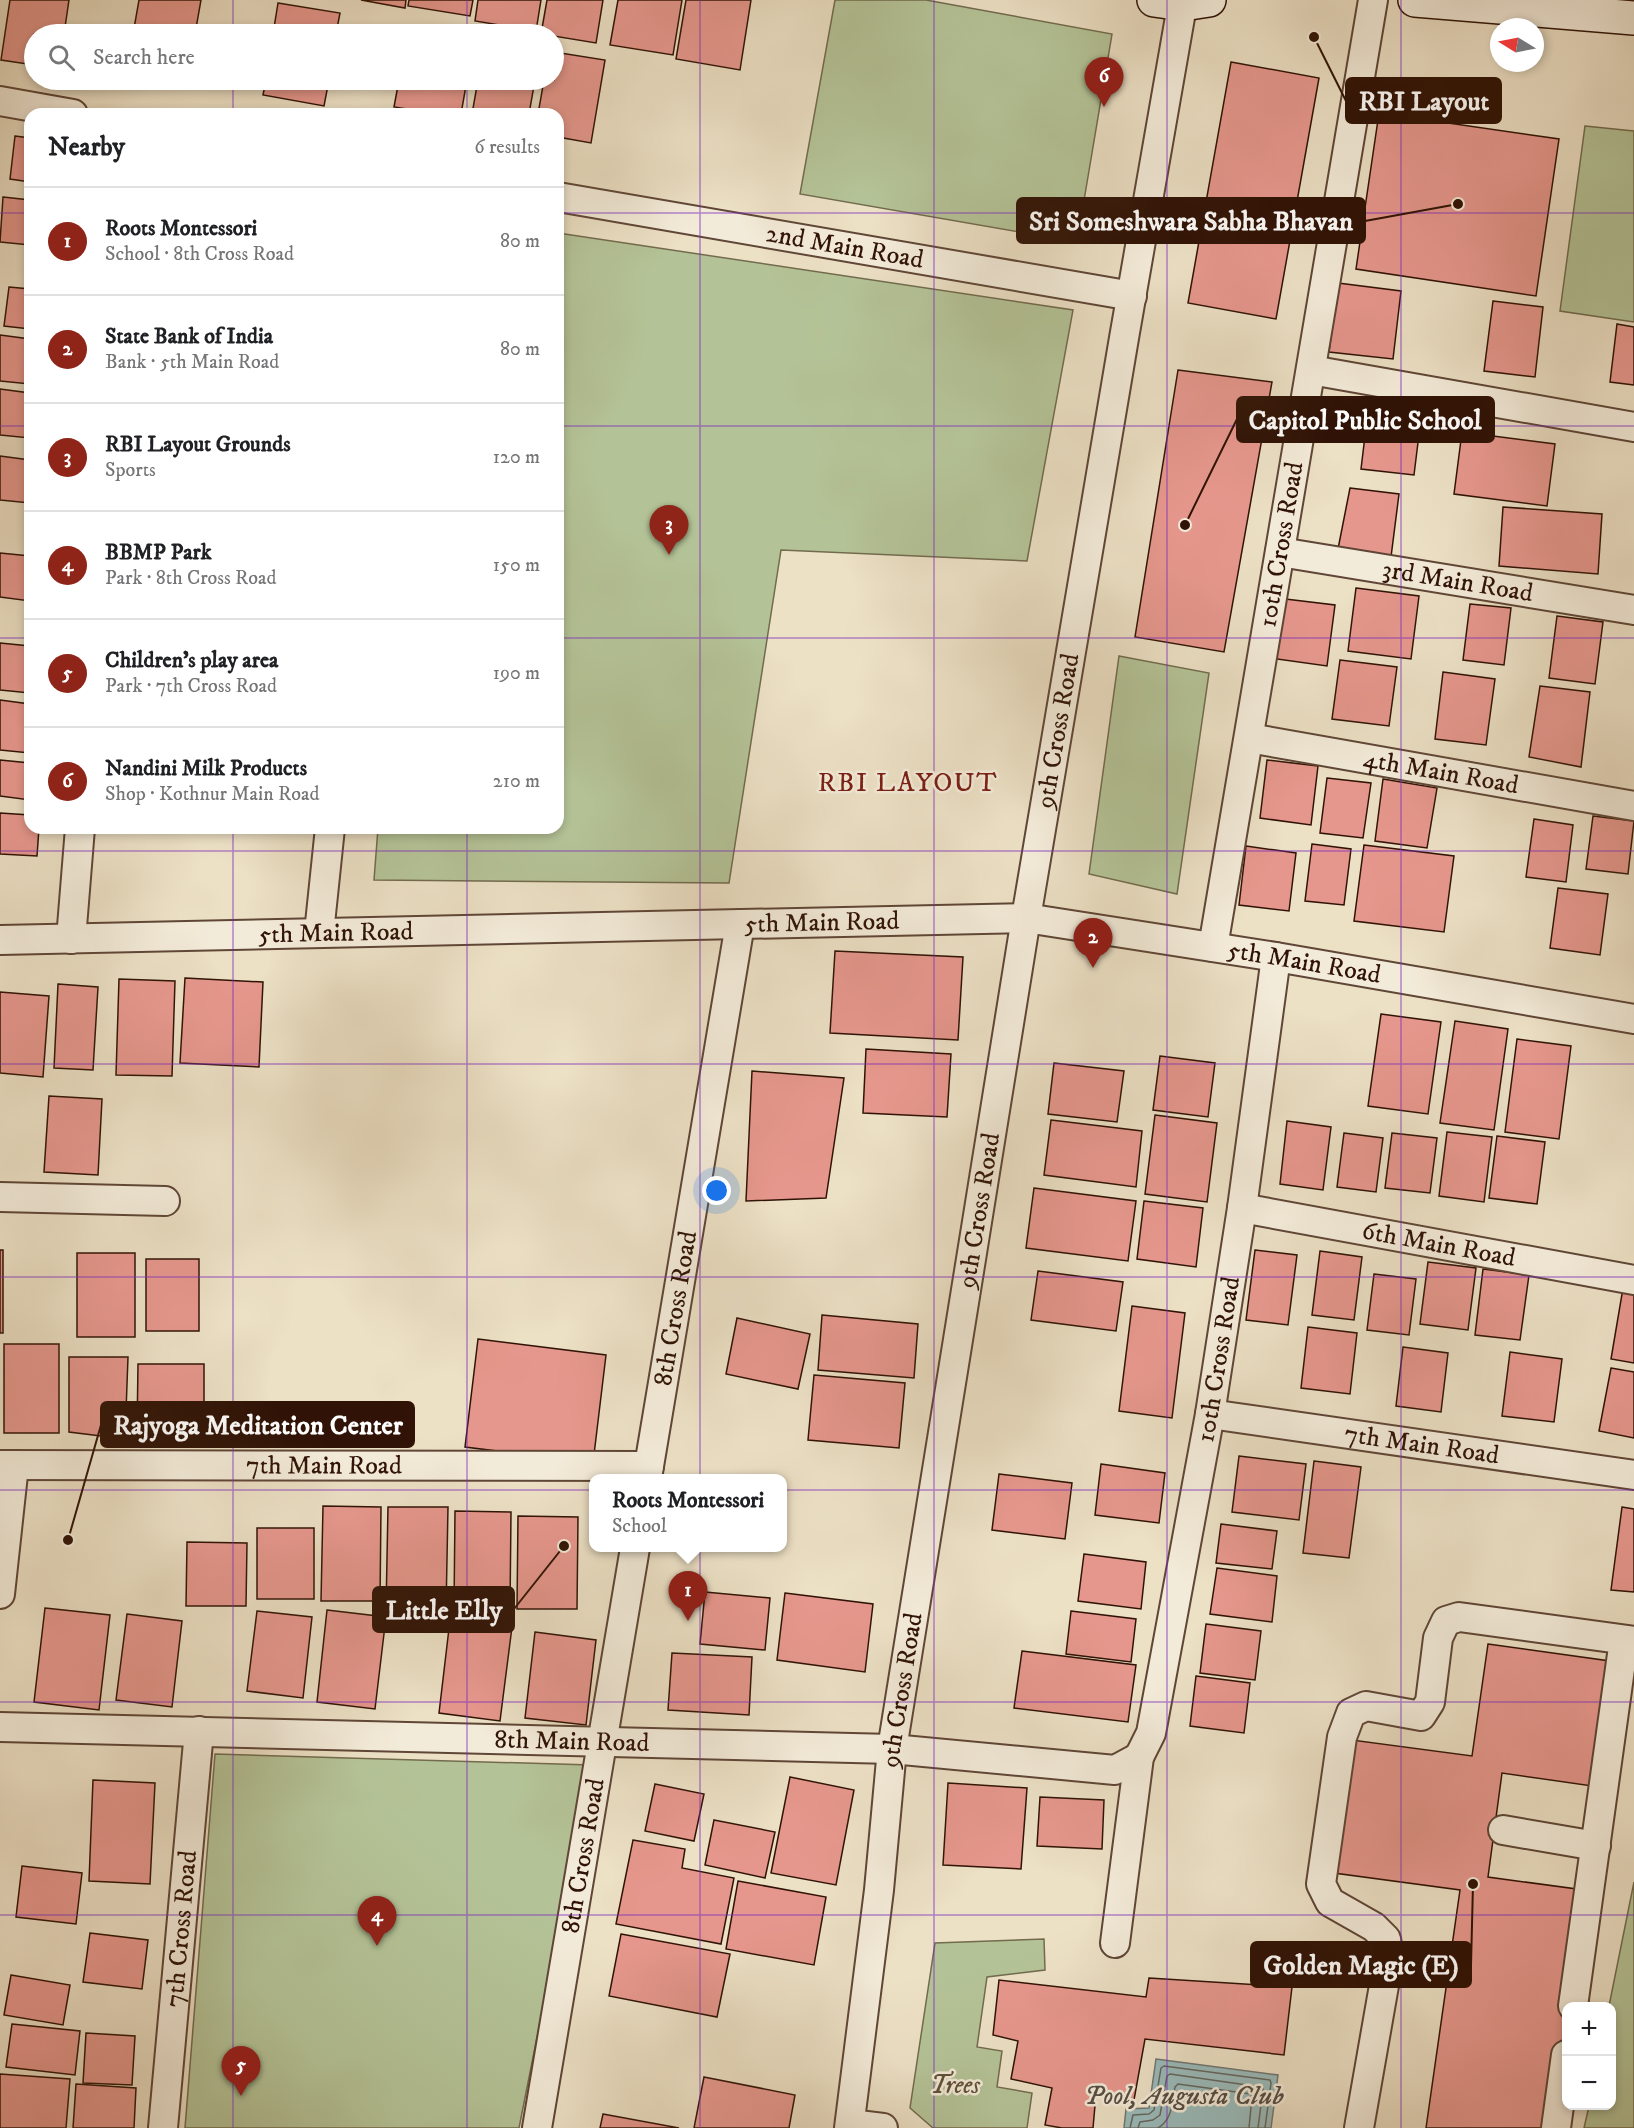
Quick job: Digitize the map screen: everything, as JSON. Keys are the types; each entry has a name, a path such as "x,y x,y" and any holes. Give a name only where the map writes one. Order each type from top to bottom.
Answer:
{"main road":[{"path":"1432,1 1612,12"}],"street":[{"name":"10th Cross Road","path":"1213,947 1373,0"},
{"name":"9th Cross Road","path":"850,2126 879,1890 892,1749 1026,918 1182,1"},
{"path":"0,101 39,108"},
{"name":"2nd Main Road","path":"564,198 1132,296"},
{"path":"1311,370 1634,427"},
{"name":"3rd Main Road","path":"1280,552 1634,610"},
{"name":"4th Main Road","path":"1249,738 1634,806"},
{"path":"71,939 80,834"},
{"path":"319,933 329,834"},
{"name":"5th Main Road","path":"0,940 1026,918 1276,957 1634,1019"},
{"name":"8th Cross Road","path":"648,1472 740,924"},
{"name":"10th Cross Road","path":"1114,1943 1139,1757 1151,1733 1210,1414 1242,1208 1276,957"},
{"path":"0,1197 165,1201"},
{"name":"6th Main Road","path":"1242,1208 1634,1281"},
{"name":"7th Main Road","path":"1210,1414 1634,1475"},
{"path":"0,1594 7,1465"},
{"name":"7th Main Road","path":"7,1465 648,1472"},
{"name":"8th Cross Road","path":"537,2128 634,1552"},
{"path":"1359,2128 1389,1957 1386,1939 1374,1927 1330,1902 1321,1884 1342,1737 1351,1713 1366,1706 1421,1716 1430,1702 1438,1638 1446,1621 1459,1617 1629,1641 1574,2002"},
{"name":"8th Main Road","path":"0,1726 892,1749 1115,1770 1139,1757"},
{"name":"7th Cross Road","path":"163,2128 199,1731"},
{"path":"1503,1830 1596,1846"},
{"path":"1556,2128 1566,2056"},
{"path":"850,2126 883,2128"}],"green space":[{"path":"835,0 926,0 1112,34 1077,242 800,194"},
{"path":"1585,126 1634,131 1634,322 1560,311"},
{"path":"564,234 1073,310 1027,561 781,550 729,883 374,880 378,834 564,834"},
{"path":"1119,656 1209,673 1177,894 1089,874"},
{"path":"215,1754 591,1765 519,2128 185,2128"},
{"path":"1634,1882 1634,2128 1584,2128 1588,2110 1616,2110 1616,2002 1610,2002"},
{"name":"Trees","path":"1044,1939 1045,1970 987,1977 977,2047 1002,2051 997,2087 1032,2093 1027,2128 933,2128 910,2108 935,1943"}],"water":[{"name":"Pool, Augusta Club","path":"1156,2059 1278,2075 1271,2128 1124,2128 1126,2109 1149,2108"}],"building":[{"path":"10,0 69,0 65,24 24,24 24,63 1,60"},
{"path":"139,0 201,0 197,24 135,24"},
{"path":"361,0 406,0 405,8"},
{"path":"409,0 473,0 470,16 408,6"},
{"path":"478,0 541,0 537,24 493,24 475,21"},
{"path":"547,0 603,0 596,43 564,38 564,24 543,24"},
{"path":"618,0 682,0 673,55 610,45"},
{"path":"686,0 751,0 740,70 676,59"},
{"path":"278,3 340,13 338,24 275,24"},
{"path":"564,54 605,60 591,143 564,138 564,108 539,108 542,90 564,90"},
{"path":"1231,62 1319,78 1276,319 1188,303"},
{"path":"264,90 327,90 324,106 263,95"},
{"path":"397,90 465,90 462,108 394,107"},
{"path":"476,90 533,90 530,108 473,108"},
{"path":"1379,113 1559,139 1536,296 1356,269"},
{"path":"15,136 24,137 24,181 10,179"},
{"path":"3,197 24,199 24,244 0,242"},
{"path":"1338,283 1401,291 1393,359 1329,352"},
{"path":"9,287 24,288 24,328 4,326"},
{"path":"1493,301 1543,307 1535,377 1484,371"},
{"path":"1617,324 1634,327 1634,385 1610,382"},
{"path":"0,335 24,338 24,383 0,381"},
{"path":"1178,370 1272,382 1224,652 1135,637"},
{"path":"0,389 24,392 24,437 0,435"},
{"path":"1368,411 1421,418 1414,475 1361,469"},
{"path":"1462,432 1555,444 1547,506 1454,494"},
{"path":"0,456 24,459 24,502 0,500"},
{"path":"1350,488 1399,494 1391,557 1338,549"},
{"path":"1503,507 1602,514 1598,574 1499,566"},
{"path":"0,553 24,555 24,600 0,597"},
{"path":"1356,588 1419,596 1411,659 1348,651"},
{"path":"1277,598 1335,605 1327,666 1270,658"},
{"path":"1470,604 1511,608 1504,665 1463,660"},
{"path":"1557,616 1603,622 1595,684 1549,678"},
{"path":"0,643 24,645 24,692 0,690"},
{"path":"1340,660 1397,667 1389,726 1332,719"},
{"path":"1443,672 1495,679 1486,745 1435,739"},
{"path":"1540,686 1590,692 1581,767 1529,757"},
{"path":"0,700 24,703 24,752 0,750"},
{"path":"0,760 24,762 24,799 0,796"},
{"path":"1267,760 1318,766 1311,825 1260,818"},
{"path":"1327,778 1371,783 1363,838 1320,833"},
{"path":"1383,779 1437,788 1427,848 1375,841"},
{"path":"0,813 24,815 24,834 39,834 37,856 0,854"},
{"path":"1593,816 1634,821 1628,874 1586,869"},
{"path":"1534,819 1573,825 1566,882 1526,877"},
{"path":"1312,844 1351,849 1344,905 1305,901"},
{"path":"1364,845 1454,856 1444,932 1354,921"},
{"path":"1246,846 1296,853 1289,911 1239,905"},
{"path":"1558,888 1608,894 1600,955 1550,948"},
{"path":"835,951 963,957 958,1040 830,1033"},
{"path":"185,978 263,982 259,1067 180,1063"},
{"path":"119,979 175,981 172,1076 116,1075"},
{"path":"58,984 98,987 93,1070 54,1068"},
{"path":"0,992 49,996 43,1077 0,1073"},
{"path":"1381,1014 1441,1022 1428,1114 1368,1106"},
{"path":"1455,1021 1508,1029 1494,1130 1440,1123"},
{"path":"1517,1039 1571,1046 1559,1139 1505,1132"},
{"path":"866,1049 951,1054 947,1117 863,1113"},
{"path":"1160,1056 1215,1063 1208,1117 1153,1110"},
{"path":"1054,1063 1124,1071 1117,1122 1048,1114"},
{"path":"752,1071 844,1078 826,1198 746,1201"},
{"path":"49,1096 102,1099 98,1175 44,1172"},
{"path":"1155,1115 1217,1123 1207,1202 1145,1194"},
{"path":"1051,1120 1142,1131 1136,1187 1044,1175"},
{"path":"1287,1121 1331,1127 1323,1190 1280,1184"},
{"path":"1447,1132 1492,1137 1484,1202 1439,1196"},
{"path":"1344,1133 1383,1138 1376,1192 1337,1187"},
{"path":"1392,1133 1437,1138 1430,1193 1385,1188"},
{"path":"1497,1136 1545,1142 1537,1204 1489,1198"},
{"path":"1034,1188 1136,1201 1128,1261 1026,1248"},
{"path":"1144,1201 1203,1208 1196,1267 1137,1259"},
{"path":"0,1250 3,1250 3,1333 0,1333"},
{"path":"1255,1250 1297,1255 1288,1325 1246,1320"},
{"path":"1320,1251 1362,1257 1354,1320 1312,1315"},
{"path":"77,1253 135,1253 135,1337 77,1337"},
{"path":"146,1259 199,1259 199,1331 146,1331"},
{"path":"1428,1262 1476,1268 1468,1330 1420,1324"},
{"path":"1483,1269 1529,1275 1520,1340 1475,1335"},
{"path":"1038,1271 1123,1282 1116,1331 1031,1320"},
{"path":"1374,1274 1416,1279 1409,1335 1367,1330"},
{"path":"1623,1288 1634,1290 1634,1363 1611,1359"},
{"path":"1132,1306 1185,1313 1172,1418 1119,1411"},
{"path":"822,1315 918,1324 914,1378 818,1370"},
{"path":"737,1318 810,1334 798,1389 726,1374"},
{"path":"1308,1327 1357,1333 1350,1394 1301,1388"},
{"path":"478,1339 606,1355 593,1463 465,1447"},
{"path":"4,1344 59,1344 59,1433 4,1433"},
{"path":"1403,1347 1448,1353 1441,1412 1396,1406"},
{"path":"1510,1352 1562,1359 1554,1422 1502,1416"},
{"path":"69,1357 128,1357 125,1439 69,1432"},
{"path":"138,1364 204,1364 204,1433 137,1433"},
{"path":"1611,1368 1634,1372 1634,1438 1599,1431"},
{"path":"814,1375 905,1383 899,1448 808,1440"},
{"path":"1239,1456 1306,1464 1299,1520 1232,1512"},
{"path":"1314,1461 1361,1467 1349,1558 1303,1553"},
{"path":"1101,1464 1165,1473 1159,1523 1095,1515"},
{"path":"999,1474 1072,1483 1065,1539 992,1530"},
{"path":"323,1506 381,1507 380,1601 321,1601"},
{"path":"388,1507 448,1507 446,1611 386,1610"},
{"path":"1622,1507 1634,1509 1634,1592 1611,1590"},
{"path":"455,1511 511,1512 510,1608 454,1608"},
{"path":"518,1516 578,1517 577,1609 517,1609"},
{"path":"1221,1524 1277,1531 1272,1569 1216,1563"},
{"path":"257,1528 314,1528 314,1599 257,1599"},
{"path":"187,1542 247,1543 246,1606 186,1606"},
{"path":"1084,1554 1146,1562 1141,1609 1078,1601"},
{"path":"1217,1568 1277,1576 1272,1622 1210,1614"},
{"path":"705,1592 770,1598 765,1650 700,1644"},
{"path":"785,1593 873,1604 865,1672 777,1660"},
{"path":"45,1608 110,1615 99,1710 34,1702"},
{"path":"327,1610 386,1617 375,1709 317,1702"},
{"path":"257,1611 312,1617 303,1698 247,1691"},
{"path":"1071,1611 1136,1619 1131,1662 1066,1654"},
{"path":"127,1614 182,1621 172,1707 116,1700"},
{"path":"450,1620 512,1627 500,1721 439,1713"},
{"path":"1206,1624 1261,1631 1255,1680 1200,1673"},
{"path":"535,1632 596,1640 586,1725 525,1718"},
{"path":"1488,1644 1617,1662 1599,1787 1502,1773 1488,1877 1584,1890 1568,2002 1562,2002 1562,2044 1550,2128 1426,2128 1460,1890 1334,1873 1352,1740 1472,1756"},
{"path":"1022,1651 1136,1665 1128,1722 1014,1708"},
{"path":"672,1653 752,1657 749,1715 668,1710"},
{"path":"1196,1676 1250,1683 1244,1733 1190,1726"},
{"path":"790,1777 854,1790 836,1885 771,1873"},
{"path":"93,1780 155,1783 150,1884 89,1881"},
{"path":"948,1783 1027,1788 1021,1869 943,1865"},
{"path":"655,1784 704,1794 694,1841 645,1831"},
{"path":"1040,1797 1104,1800 1102,1849 1037,1846"},
{"path":"714,1820 775,1832 765,1878 705,1865"},
{"path":"633,1840 685,1849 682,1868 734,1878 721,1944 616,1924"},
{"path":"22,1866 82,1873 76,1924 16,1917"},
{"path":"738,1881 826,1897 814,1965 726,1949"},
{"path":"90,1933 148,1940 142,1989 83,1982"},
{"path":"621,1934 730,1954 717,2017 609,1996"},
{"path":"11,1975 70,1985 63,2025 4,2015"},
{"path":"1149,1978 1292,1987 1284,2055 1145,2039 1134,2100 1096,2094 1093,2128 1062,2128 1045,2125 1052,2088 1011,2079 1018,2041 993,2035 999,1980 1146,1997"},
{"path":"12,2024 80,2031 75,2075 6,2067"},
{"path":"86,2033 135,2036 132,2085 83,2083"},
{"path":"0,2074 70,2079 66,2128 0,2128"},
{"path":"704,2077 795,2095 789,2128 694,2128"},
{"path":"76,2084 136,2088 134,2128 73,2128"},
{"path":"603,2114 679,2128 600,2128"}],"place":[{"name":"RBI Layout","path":"1314,37"},
{"name":"Nandini Milk Products","path":"1104,107"},
{"name":"Sri Someshwara Sabha Bhavan","path":"1458,204"},
{"name":"Capitol Public School","path":"1185,525"},
{"name":"RBI Layout Grounds","path":"669,555"},
{"name":"State Bank of India","path":"1093,968"},
{"name":"Rajyoga Meditation Center","path":"68,1540"},
{"name":"Little Elly","path":"564,1546"},
{"name":"Roots Montessori","path":"688,1621"},
{"name":"Golden Magic (E)","path":"1473,1884"},
{"name":"BBMP Park","path":"377,1946"},
{"name":"Children's play area","path":"241,2096"}],"district":[{"name":"RBI LAYOUT","path":"908,783"}]}
